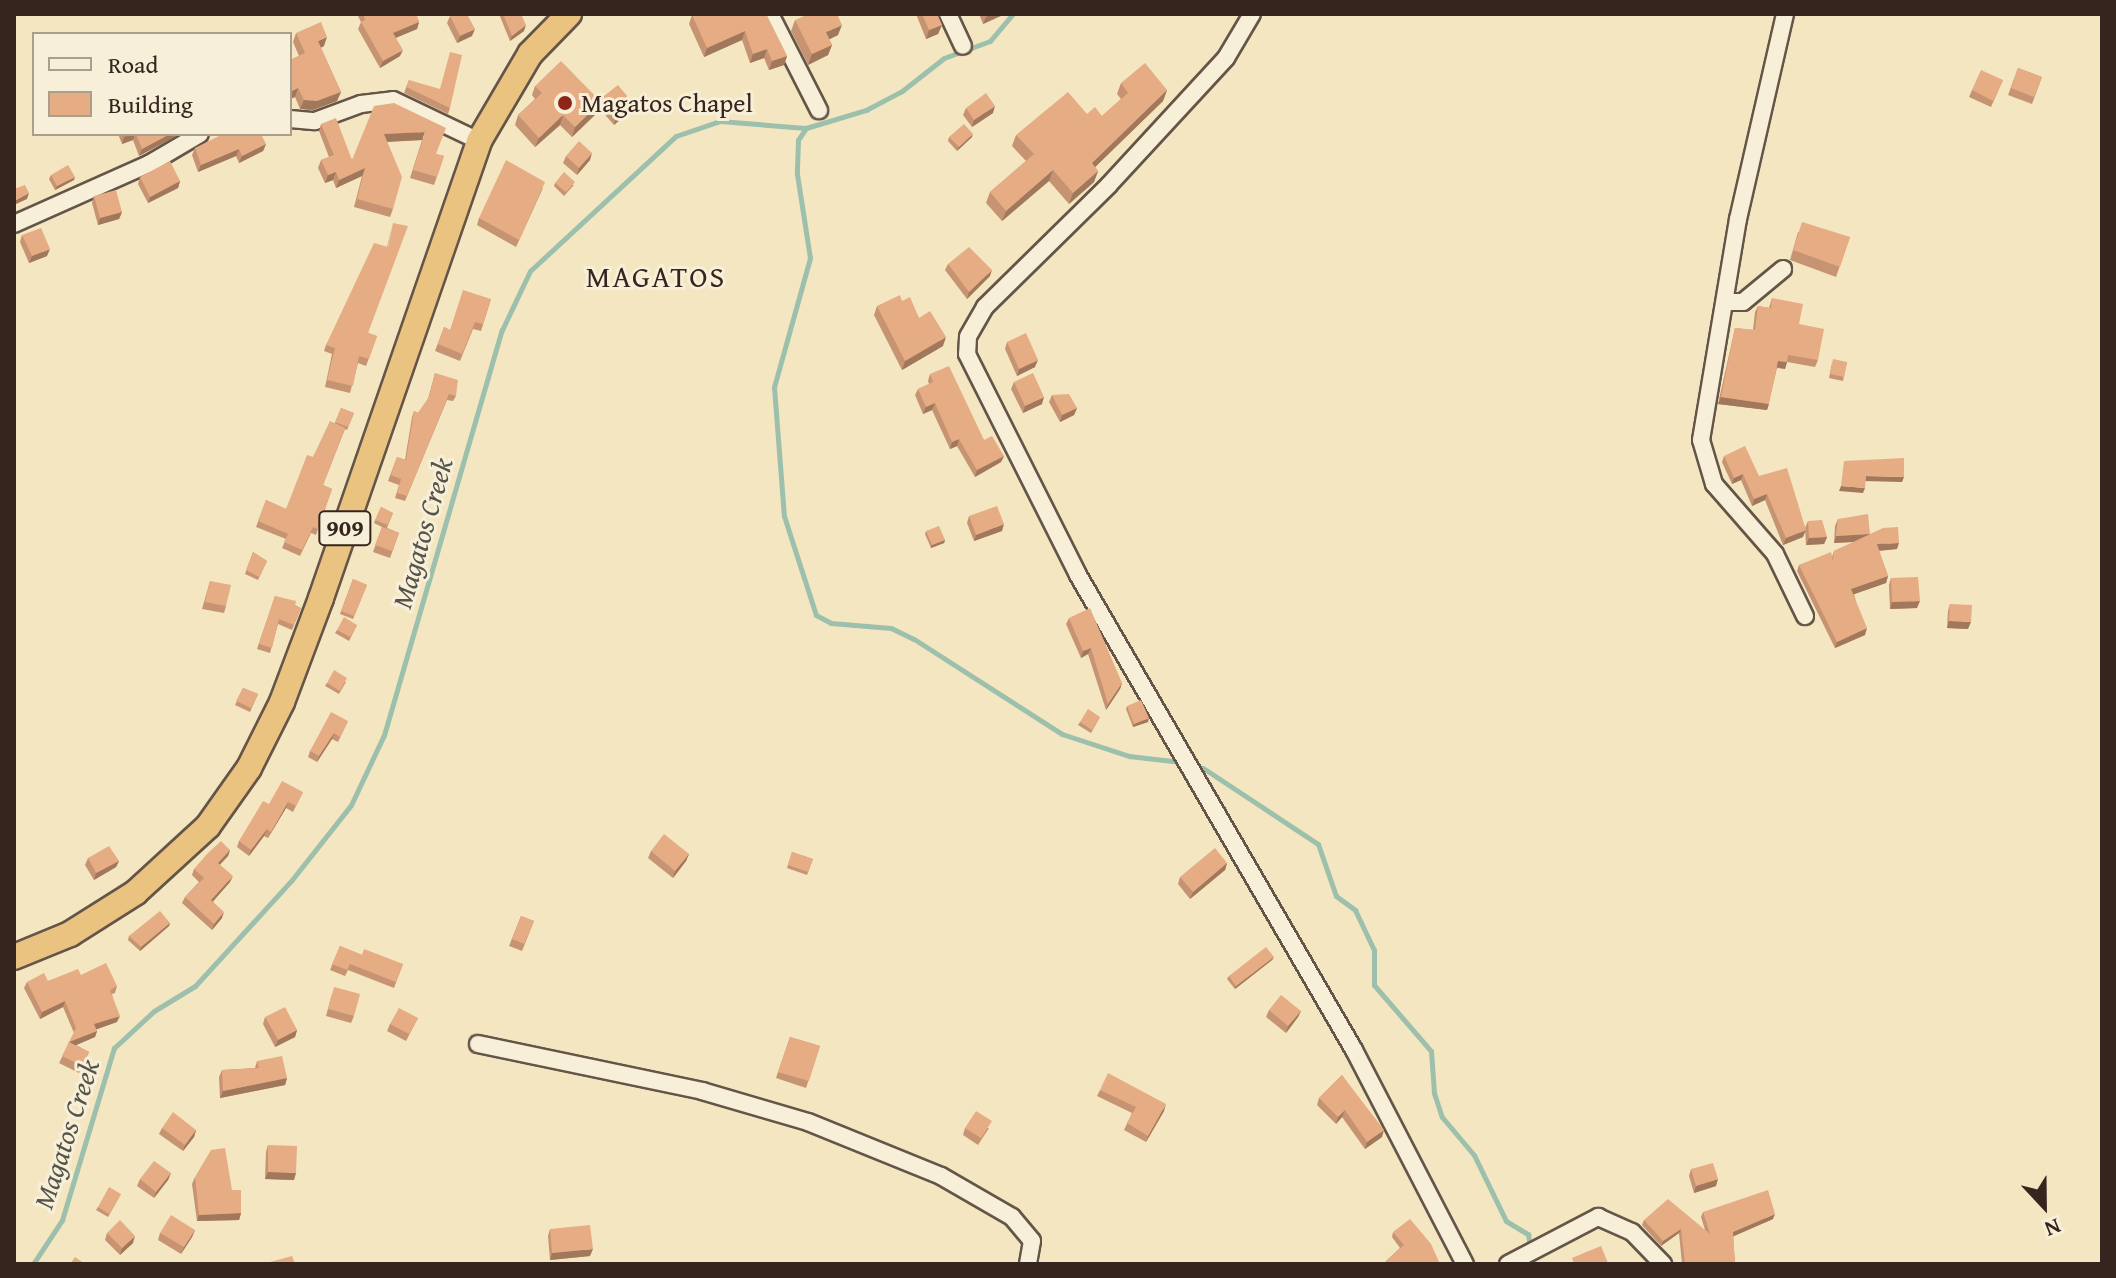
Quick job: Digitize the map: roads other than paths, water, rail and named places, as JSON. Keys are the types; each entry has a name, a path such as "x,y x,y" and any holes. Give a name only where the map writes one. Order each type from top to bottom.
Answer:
{"highway":[{"name":"909","path":"14,957 70,934 146,885 208,826 249,768 282,702 321,598 479,141 530,54 569,14"}],"street":[{"path":"770,14 819,110"},
{"path":"948,14 963,46"},
{"path":"1252,14 1226,58 1109,185 985,307 968,337 967,354 1078,575 1354,1050 1465,1264"},
{"path":"1785,14 1744,190 1701,423 1703,458 1720,493 1775,554 1805,616"},
{"path":"292,119 315,121 385,99 479,141"},
{"path":"14,224 149,164 197,136"},
{"path":"1725,302 1743,302 1783,269"},
{"path":"478,1044 702,1091 808,1122 941,1176 1012,1217 1032,1241 1028,1264"},
{"path":"1508,1264 1598,1217 1632,1232 1663,1264"}],"waterway":[{"name":"Magatos Creek","path":"33,1264 62,1220 114,1048 154,1011 195,986 291,881 351,805 384,735 502,330 530,271 676,136 720,121 806,128 866,110 902,91 944,58 990,41 1013,14"},
{"path":"806,128 798,140 797,174 810,258 774,387 784,516 816,615 831,623 891,628 914,639 1062,734 1129,756 1181,762"},
{"path":"1203,768 1318,844 1336,896 1355,910 1374,950 1374,985 1431,1051 1434,1093 1442,1117 1474,1155 1506,1221 1528,1234 1530,1247"}],"place":[{"name":"Magatos Chapel","path":"565,103"}],"district":[{"name":"MAGATOS","path":"656,276"}]}
